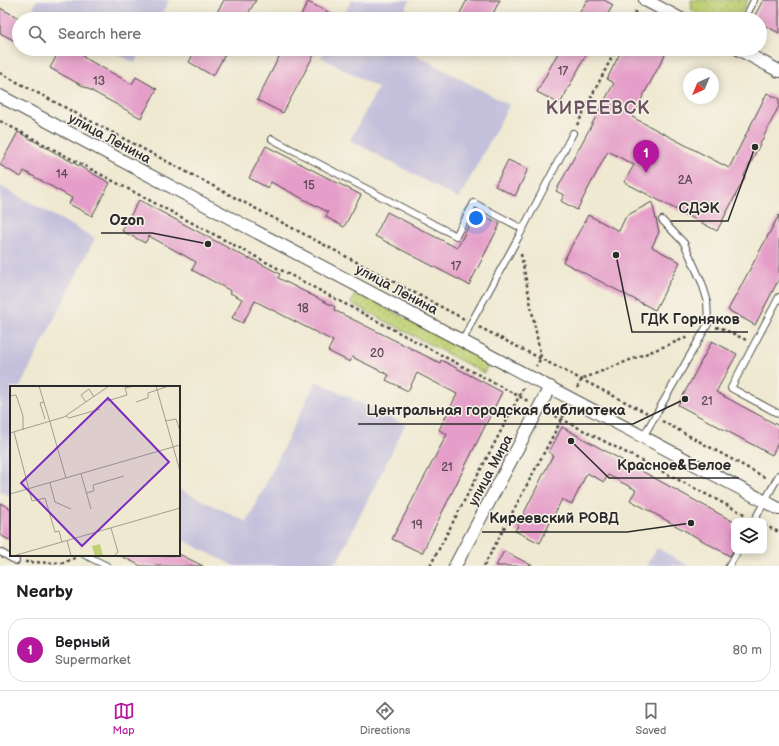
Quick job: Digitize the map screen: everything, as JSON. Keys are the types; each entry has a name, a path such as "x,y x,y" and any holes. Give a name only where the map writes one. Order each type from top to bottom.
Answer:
{"street":[{"path":"645,0 668,12"},
{"path":"751,56 779,71"},
{"name":"улица Ленина","path":"0,96 779,509"},
{"name":"улица Мира","path":"456,566 550,387"}],"lane":[{"path":"748,12 754,0"},
{"path":"463,341 471,322 523,229 573,133"},
{"path":"272,139 456,236 474,203 523,229"},
{"path":"643,437 708,324 707,299 702,283 684,243 662,220"},
{"path":"779,297 731,388 779,414"},
{"path":"756,518 779,475"},
{"path":"0,552 16,561"},
{"path":"729,566 736,554"},
{"path":"86,556 107,566"}],"path":[{"path":"573,133 612,56"},
{"path":"0,73 654,417 774,483"},
{"path":"0,121 751,518"},
{"path":"430,566 529,376 541,358 518,238"},
{"path":"484,566 582,379 704,331 719,327 754,344"},
{"path":"767,526 779,532"},
{"path":"16,561 63,563 81,556"}],"shaded area":[{"path":"37,0 169,0 163,12 40,12 33,8"},
{"path":"352,0 410,0 404,12 345,12"},
{"path":"122,56 138,56 135,63"},
{"path":"418,56 509,105 459,199 350,140 378,88 321,57"},
{"path":"0,186 95,238 21,386 10,386 10,496 0,491"},
{"path":"316,381 405,425 338,560 329,566 234,566 180,539 180,489 247,522"},
{"path":"657,548 689,566 646,566"}],"green space":[{"path":"691,0 748,0 742,12 692,11"},
{"path":"356,292 489,363 484,373 351,303"}],"building":[{"path":"224,0 256,0 249,12 217,12"},
{"path":"467,0 500,0 494,12 461,12"},
{"path":"587,0 604,0 613,5 609,12 580,12"},
{"path":"763,0 779,0 779,33 767,27 767,12 757,12"},
{"path":"308,2 328,12 303,12"},
{"path":"0,8 12,14 12,39 0,33"},
{"path":"56,56 84,56 132,84 136,77 157,89 141,118 50,68"},
{"path":"192,56 224,56 213,76 189,62"},
{"path":"279,56 313,56 283,113 257,100"},
{"path":"556,56 585,56 560,104 537,92"},
{"path":"618,56 664,56 632,117 729,168 767,93 779,99 779,106 717,231 624,182 634,165 608,151 577,210 561,201 564,195 556,191 614,83 607,79"},
{"path":"18,132 110,183 92,216 69,204 72,198 24,171 21,177 0,165"},
{"path":"266,146 361,195 344,227 326,217 328,212 271,182 268,188 249,178"},
{"path":"508,160 528,169 515,196 495,186"},
{"path":"139,200 280,274 278,278 335,307 334,310 440,363 441,360 502,392 422,553 392,539 447,434 439,430 457,394 417,373 408,391 386,380 389,375 352,357 350,362 328,351 333,341 255,301 243,323 232,318 242,299 230,293 231,291 192,270 196,262 149,236 145,243 122,231"},
{"path":"652,202 659,232 652,247 680,262 655,310 563,262 588,215 619,231 626,216"},
{"path":"387,212 457,248 476,212 500,224 469,285 375,236"},
{"path":"779,215 779,279 755,325 728,310"},
{"path":"712,341 737,354 716,392 779,426 779,441 772,455 678,405"},
{"path":"562,427 731,520 731,554 730,556 630,500 636,490 608,475 604,482 587,473 572,504 562,499 540,543 515,531 553,455 549,452"},
{"path":"0,503 10,508 10,540 0,535"},
{"path":"504,551 533,566 496,566"},
{"path":"181,555 203,566 141,566 121,556"}],"place":[{"name":"СДЭК","path":"755,147"},
{"name":"Верный","path":"646,173"},
{"name":"Ozon","path":"208,244"},
{"name":"ГДК Горняков","path":"616,255"},
{"name":"Центральная городская библиотека","path":"685,399"},
{"name":"Красное&Белое","path":"571,441"},
{"name":"Киреевский РОВД","path":"691,523"}],"district":[{"name":"КИРЕЕВСК","path":"598,108"}]}
